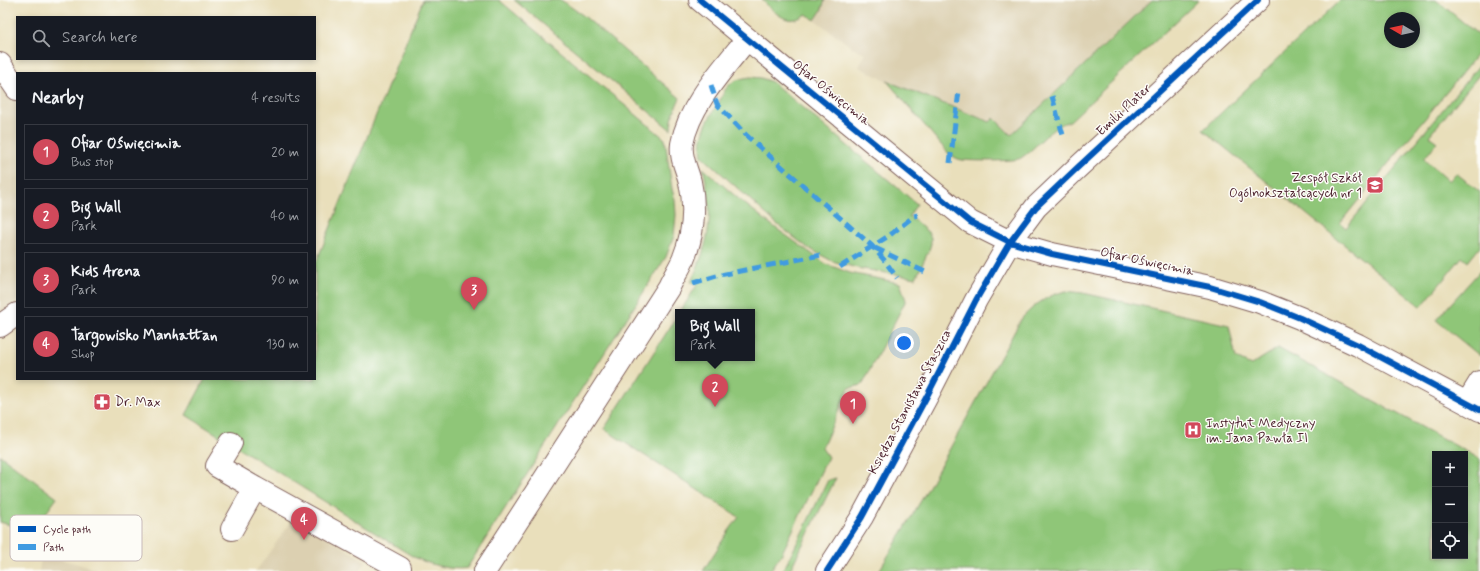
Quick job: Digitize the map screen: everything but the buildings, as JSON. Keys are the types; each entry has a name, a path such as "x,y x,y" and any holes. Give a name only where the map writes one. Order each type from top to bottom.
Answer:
{"street":[{"name":"Ofiar Oświęcimia","path":"700,0 801,81 970,222 1010,242 1052,254 1210,287 1253,300 1300,318 1351,341 1386,358 1474,406"},
{"name":"Emilii Plater","path":"1010,242 1036,207 1258,0"},
{"path":"485,571 669,287 683,260 691,232 694,208 690,182 682,160 682,145 689,120 711,85 747,39"},
{"path":"0,64 16,88"},
{"name":"Księdza Stanisława Staszica","path":"827,571 862,517 927,396 976,300 1010,242"},
{"path":"0,326 16,315"},
{"path":"1474,406 1480,382"},
{"path":"231,443 217,466 402,570"},
{"path":"232,529 255,488"}],"shaded area":[{"path":"825,0 1199,0 1070,121 1060,124 1019,159 972,161 957,158 948,153 887,81 859,67 865,53 853,48 815,20 821,11"},
{"path":"0,73 16,94 16,301 0,312"},
{"path":"294,518 366,561 360,571 256,571"},
{"path":"41,561 67,561 96,569 96,571 39,571"}],"green space":[{"path":"423,0 499,0 665,139 676,215 674,236 666,257 467,568 454,569 439,566 412,556 186,415 204,380 316,380 316,263"},
{"path":"514,0 561,0 584,16 680,98 676,106 671,130"},
{"path":"762,0 825,0 821,11 815,20 806,14 799,18 787,19 782,17"},
{"path":"1152,0 1199,0 1070,121 1050,132 1021,158 1002,161 974,161 958,159 948,153 887,81 990,122 994,118 1011,135"},
{"name":"Zespół Szkół Ogólnokształcących nr 1","path":"1340,0 1436,0 1480,36 1480,51 1340,223 1346,228 1480,64 1480,74 1429,136 1437,142 1424,159 1449,181 1456,173 1480,192 1480,247 1468,262 1462,257 1421,307 1203,130"},
{"path":"751,77 761,78 772,82 917,204 909,216 929,233 931,244 916,278 857,268 832,261 808,248 778,225 702,156 701,142 705,128 725,89 736,80"},
{"path":"703,168 773,226 826,264 850,273 900,283 906,300 862,385 849,388 822,448 828,457 781,555 770,571 703,571 739,517 604,429 675,320 675,361 755,361 755,309 682,309 697,285 691,282 703,252 709,226 709,199"},
{"path":"1480,271 1480,356 1436,320"},
{"name":"Instytut Medyczny im. Jana Pawła II","path":"1066,291 1083,293 1229,325 1236,358 1251,365 1278,348 1465,451 1432,451 1432,559 1468,559 1468,452 1480,459 1480,571 879,571 922,499 1022,318 1032,308 1053,295"},
{"path":"0,455 57,498 45,515 10,515 10,525 0,522"},
{"path":"836,478 792,566 789,571 781,571 787,563 828,480"}],"marked path":[{"path":"711,85 717,104 747,136 872,246 897,278"},
{"path":"950,163 959,91"},
{"path":"1052,96 1063,135"},
{"path":"840,267 890,235 914,216 918,215"},
{"path":"875,248 925,272"},
{"path":"693,283 720,275 821,255"}],"cycle path":[{"path":"700,0 970,222 1010,242 1052,254 1210,287 1260,302 1300,318 1358,345 1480,410"},
{"path":"827,571 862,517 927,396 976,300 1010,242 1036,207 1258,0"}],"place":[{"name":"Zespół Szkół Ogólnokształcących nr 1","path":"1375,185"},
{"name":"Kids Arena","path":"474,310"},
{"name":"Dr. Max","path":"102,402"},
{"name":"Big Wall","path":"715,407"},
{"name":"Ofiar Oświęcimia","path":"853,424"},
{"name":"Instytut Medyczny im. Jana Pawła II","path":"1193,430"},
{"name":"Targowisko Manhattan","path":"304,540"}]}
